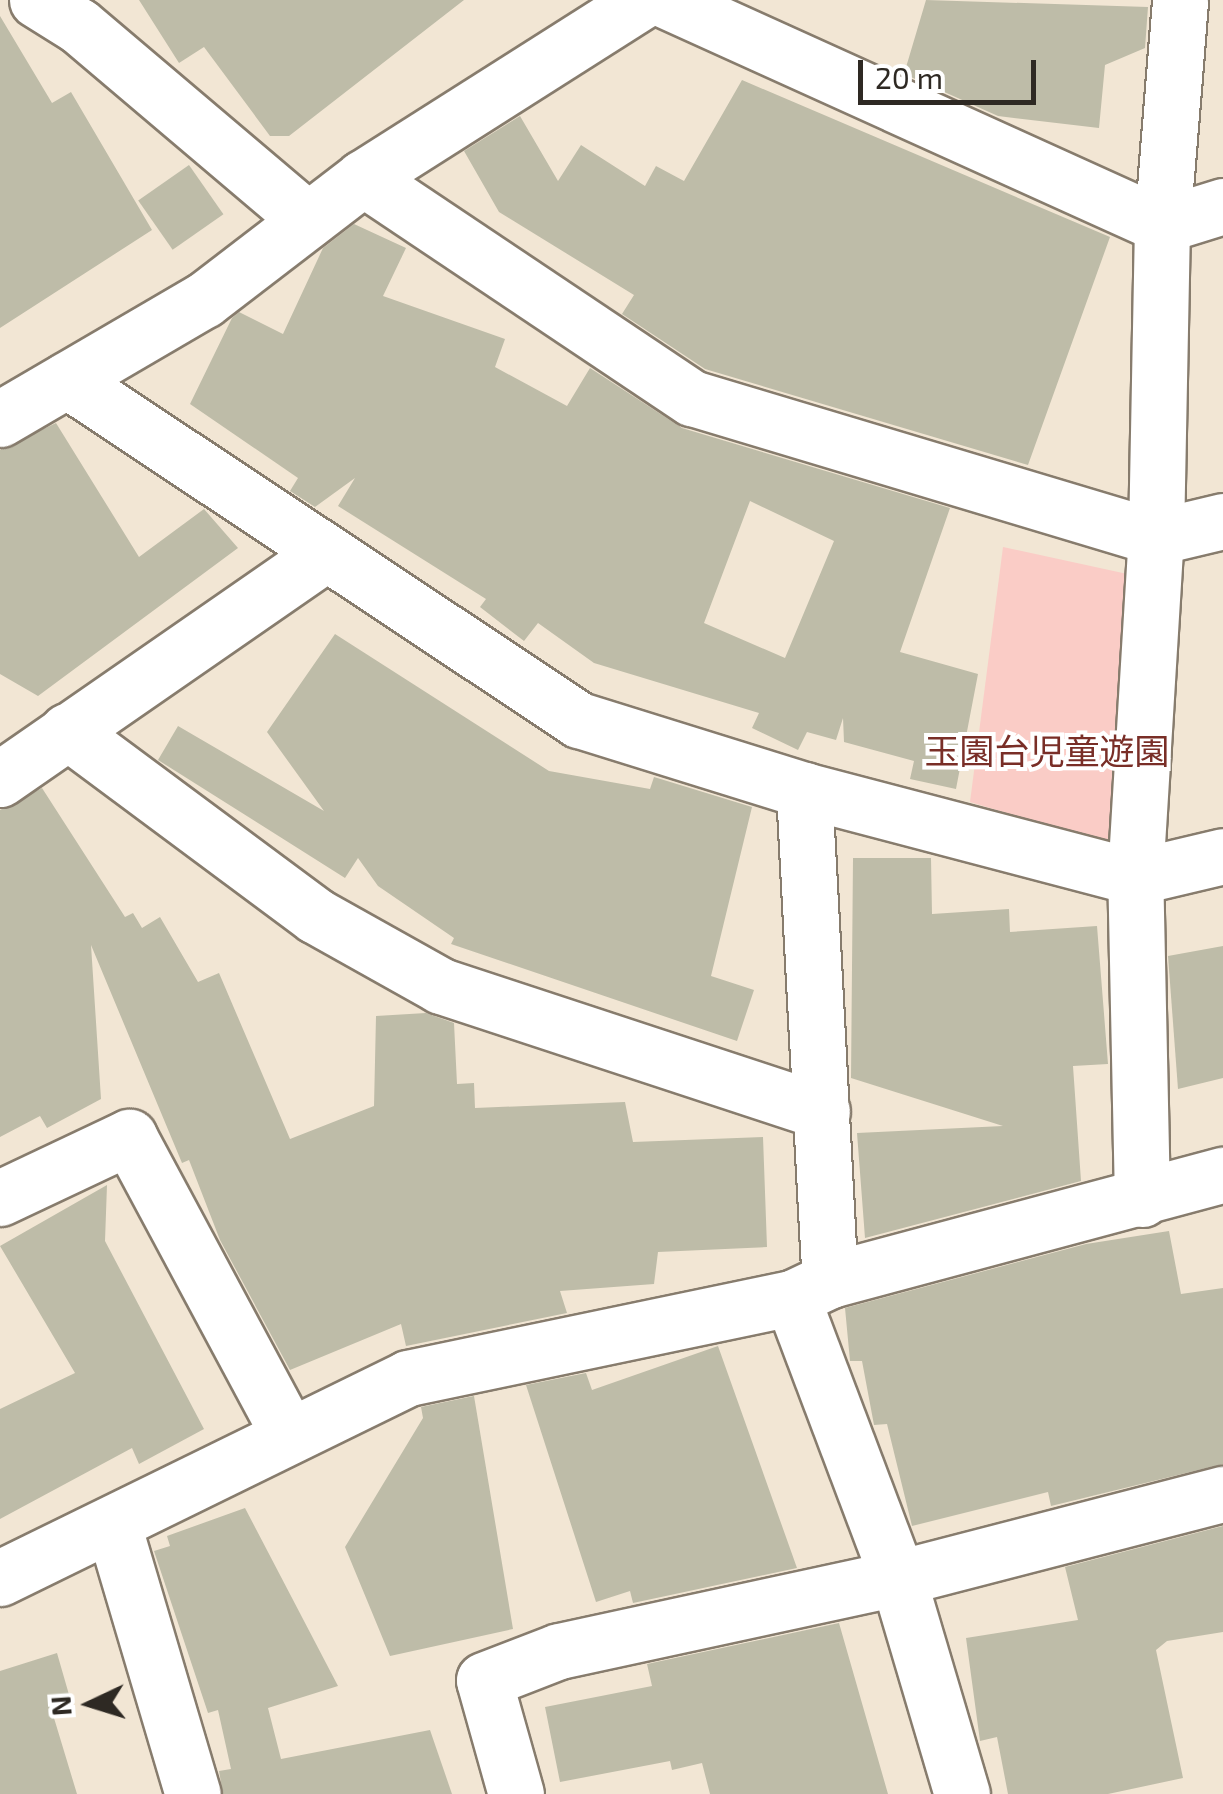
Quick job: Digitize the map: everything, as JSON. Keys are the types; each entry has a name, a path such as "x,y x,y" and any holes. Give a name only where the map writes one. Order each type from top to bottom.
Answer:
{"street":[{"path":"37,0 79,26 308,220"},
{"path":"0,419 204,300 363,178 644,0"},
{"path":"664,0 1162,225 1223,206"},
{"path":"1142,1198 1136,878 1156,537 1162,225 1180,0"},
{"path":"363,178 692,398 1156,537 1223,521"},
{"path":"67,380 324,555 579,720 804,790 1136,878 1223,856"},
{"path":"0,779 324,555"},
{"path":"67,731 316,916 441,986 822,1111"},
{"path":"804,790 822,1111 811,1289 962,1794"},
{"path":"0,1198 129,1136 288,1433"},
{"path":"0,1578 114,1528 288,1433 408,1378 811,1289 1223,1175"},
{"path":"516,1794 484,1680 559,1651 898,1578 1223,1494"},
{"path":"114,1528 194,1794"}],"green space":[{"name":"玉園台児童遊園","path":"1003,547 1132,575 1110,844 970,802"}],"building":[{"path":"139,0 464,0 289,136 270,136 204,47 179,63"},
{"path":"926,0 1148,7 1145,48 1105,65 1099,128 998,116 904,74"},
{"path":"0,16 52,103 71,92 152,230 0,328"},
{"path":"742,80 1110,237 1028,465 705,369 622,314 634,295 499,212 464,151 520,116 558,181 581,145 645,186 656,166 684,181"},
{"path":"189,165 223,214 173,250 138,201"},
{"path":"354,224 406,248 383,296 505,339 495,367 567,406 590,368 682,428 950,508 900,652 978,674 956,789 910,779 914,761 844,742 843,718 836,740 807,732 798,750 752,728 759,713 594,663 538,623 524,641 480,607 486,599 338,506 355,478 315,507 290,491 298,478 190,404 232,318 239,312 283,334 323,248","holes":["750,501 834,541 785,658 704,623"]},
{"path":"56,423 139,557 204,509 238,548 38,696 0,674 0,450"},
{"path":"335,634 549,771 650,789 654,777 752,807 711,976 754,990 737,1041 451,944 454,938 378,886 358,858 345,878 158,760 178,726 324,811 267,732"},
{"path":"42,788 125,917 133,913 142,928 160,917 198,982 219,973 290,1139 374,1106 376,1016 426,1013 454,1023 457,1084 474,1083 475,1108 625,1102 633,1142 763,1137 767,1247 658,1252 654,1284 560,1291 567,1313 406,1346 401,1324 290,1370 220,1240 189,1160 182,1163 91,945 101,1099 47,1128 40,1116 0,1137 0,810"},
{"path":"853,858 931,858 932,914 1009,909 1010,932 1097,926 1108,1064 1073,1066 1081,1181 865,1238 857,1133 1003,1126 851,1078"},
{"path":"1223,946 1223,1078 1178,1089 1168,956"},
{"path":"107,1185 105,1241 204,1429 139,1464 132,1448 0,1519 0,1409 75,1373 0,1246"},
{"path":"1169,1231 1181,1294 1223,1288 1223,1464 1051,1506 1048,1492 912,1526 887,1424 874,1425 862,1361 850,1361 845,1308 1086,1244"},
{"path":"718,1346 797,1568 633,1603 630,1591 596,1602 526,1385 586,1373 592,1390"},
{"path":"474,1396 513,1629 390,1656 345,1547 423,1418 421,1407"},
{"path":"245,1508 338,1686 268,1708 281,1759 430,1730 452,1794 223,1794 219,1771 231,1769 218,1710 208,1713 154,1551 170,1546 167,1536"},
{"path":"1223,1526 1223,1632 1167,1641 1156,1650 1183,1778 1108,1794 1008,1794 997,1737 980,1741 966,1638 1078,1620 1065,1567"},
{"path":"839,1623 888,1794 710,1794 702,1763 672,1770 670,1761 560,1782 545,1707 652,1686 647,1664"},
{"path":"57,1653 74,1712 54,1718 77,1794 0,1794 0,1671"}]}
